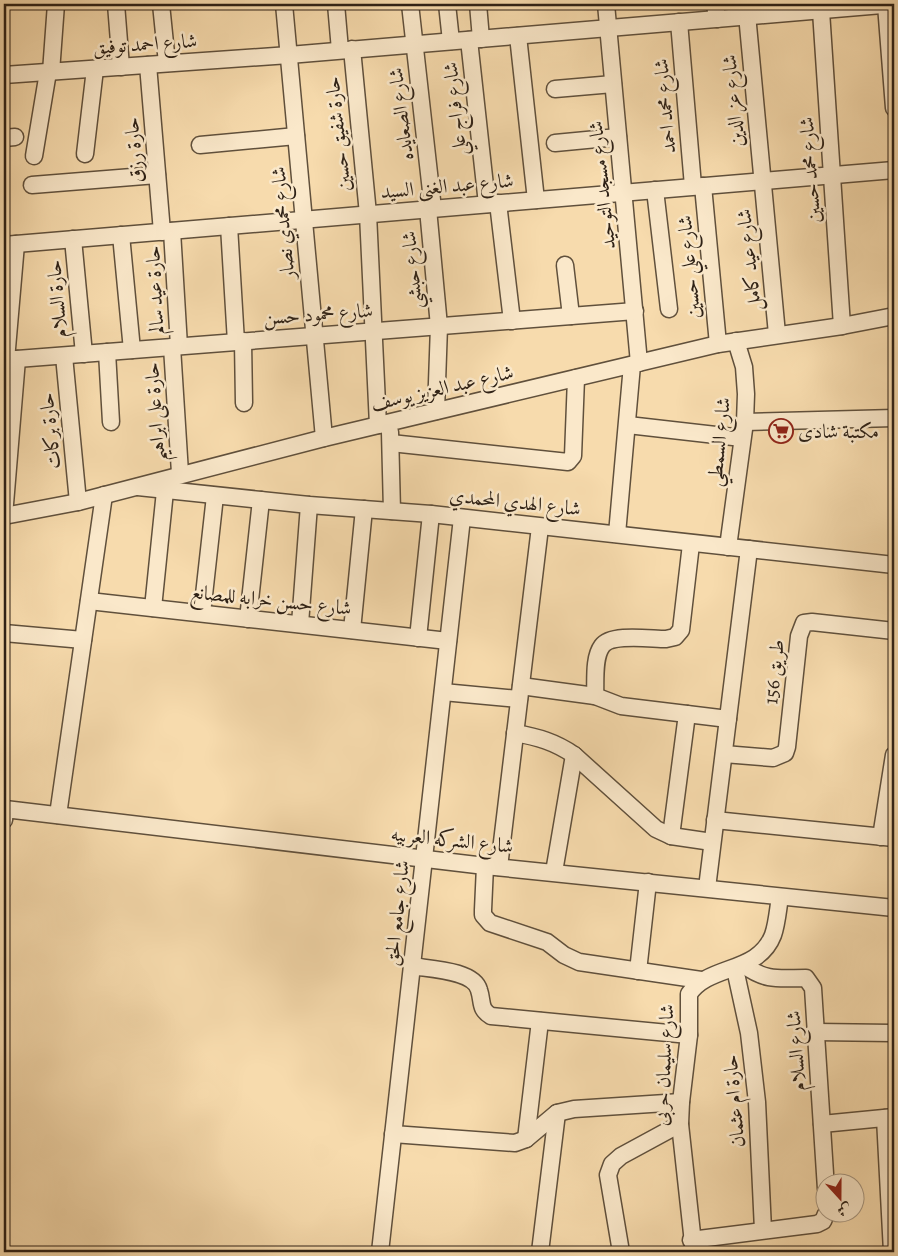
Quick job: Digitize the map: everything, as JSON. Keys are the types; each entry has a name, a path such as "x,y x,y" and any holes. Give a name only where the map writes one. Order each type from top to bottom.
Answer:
{"street":[{"path":"34,156 50,72 56,4"},
{"path":"116,4 122,67"},
{"path":"161,4 167,63"},
{"name":"شارع محمدي نصار","path":"284,4 324,438"},
{"name":"حارة شفيق حسين","path":"336,4 346,50 368,214 383,423 390,443 392,511"},
{"name":"شارع الصعايده","path":"410,4 430,209"},
{"path":"447,4 451,41"},
{"name":"شارع فراج علي","path":"478,4 475,39 493,204 512,321"},
{"name":"شارع مسجد التوحيد","path":"606,4 635,311 635,364 618,534"},
{"path":"890,5 894,108"},
{"name":"شارع احمد توفيق","path":"4,76 289,55 679,22 716,11 890,5"},
{"name":"شارع محمد حسين","path":"824,8 842,326"},
{"name":"شارع عز الدين","path":"747,10 762,181"},
{"name":"شارع محمد احمد","path":"679,22 698,186"},
{"path":"518,36 536,200"},
{"name":"حارة رزق","path":"148,65 157,175 167,231"},
{"path":"84,154 94,69"},
{"path":"555,89 613,84"},
{"path":"200,145 296,136"},
{"path":"555,143 618,137"},
{"name":"شارع عبد الغنى السيد","path":"10,245 894,170"},
{"path":"32,185 157,175"},
{"name":"شارع عيد كامل","path":"762,181 778,334"},
{"name":"شارع علي حسين","path":"698,186 718,344"},
{"path":"655,190 668,309"},
{"name":"شارع حبشي","path":"430,209 439,326 436,411"},
{"path":"229,226 244,403"},
{"name":"حارة عيد سالم","path":"167,231 176,347"},
{"path":"122,235 132,350"},
{"name":"حارة السلام","path":"73,239 84,354"},
{"path":"4,516 9,360 10,245"},
{"path":"565,265 570,316"},
{"name":"شارع محمود حسن","path":"9,360 635,311"},
{"name":"شارع عبد العزيز يوسف","path":"4,516 78,502 131,486 383,423 718,344 842,326 894,316"},
{"name":"شارع السمطي","path":"728,547 743,430 744,367 736,341"},
{"name":"حارة على ابراهيم","path":"176,347 180,474"},
{"path":"107,352 111,422"},
{"name":"حارة بركات","path":"64,356 78,502"},
{"path":"390,443 568,462 573,456 576,378"},
{"path":"628,425 743,430 894,418"},
{"name":"شارع الهدي المحمدي","path":"131,486 309,505 431,514 894,565"},
{"path":"153,608 165,491"},
{"path":"58,815 104,495"},
{"path":"202,613 215,496"},
{"path":"248,619 261,500"},
{"path":"300,624 309,505"},
{"path":"352,630 364,509"},
{"path":"418,638 431,514"},
{"name":"شارع جامع الحق","path":"380,1252 462,518"},
{"path":"540,527 515,733 483,910 486,920 547,942 564,955 579,962 701,980 740,967 756,957 773,935 780,897"},
{"path":"595,696 598,655 602,646 609,640 666,639 675,637 681,630 691,544"},
{"path":"707,888 749,550"},
{"name":"شارع حسن خرابه للمصانع","path":"89,601 448,641"},
{"name":"طريق 156","path":"724,754 773,758 785,753 799,636 804,623 812,622 894,630"},
{"path":"4,633 84,640"},
{"path":"442,692 595,696 621,706 728,719"},
{"path":"670,836 687,714"},
{"path":"515,733 542,738 559,745 574,755 656,829 670,836 712,842"},
{"path":"554,872 574,755"},
{"path":"716,820 888,837 894,755"},
{"name":"شارع الشركه العربيه","path":"5,814 58,815 492,866 894,908"},
{"path":"638,971 648,882"},
{"path":"412,966 465,975 474,980 479,989 480,1004 484,1012 491,1016 689,1035"},
{"name":"شارع السلام","path":"740,967 770,978 782,980 806,978 810,981 814,995 825,1174"},
{"name":"حارة ام عثمان","path":"740,967 757,1102 763,1230"},
{"name":"شارع سليمان حربى","path":"692,1246 680,1124 689,1035 689,994 701,980"},
{"path":"526,1139 540,1021"},
{"path":"816,1032 892,1032"},
{"path":"393,1134 503,1143 526,1139 557,1113 574,1109 681,1102"},
{"path":"540,1252 557,1113"},
{"path":"822,1124 890,1117 892,1252"},
{"path":"621,1252 608,1175 612,1164 621,1156 680,1124"},
{"path":"692,1246 816,1220"}],"place":[{"name":"مكتبة شادى","path":"781,431"}]}
